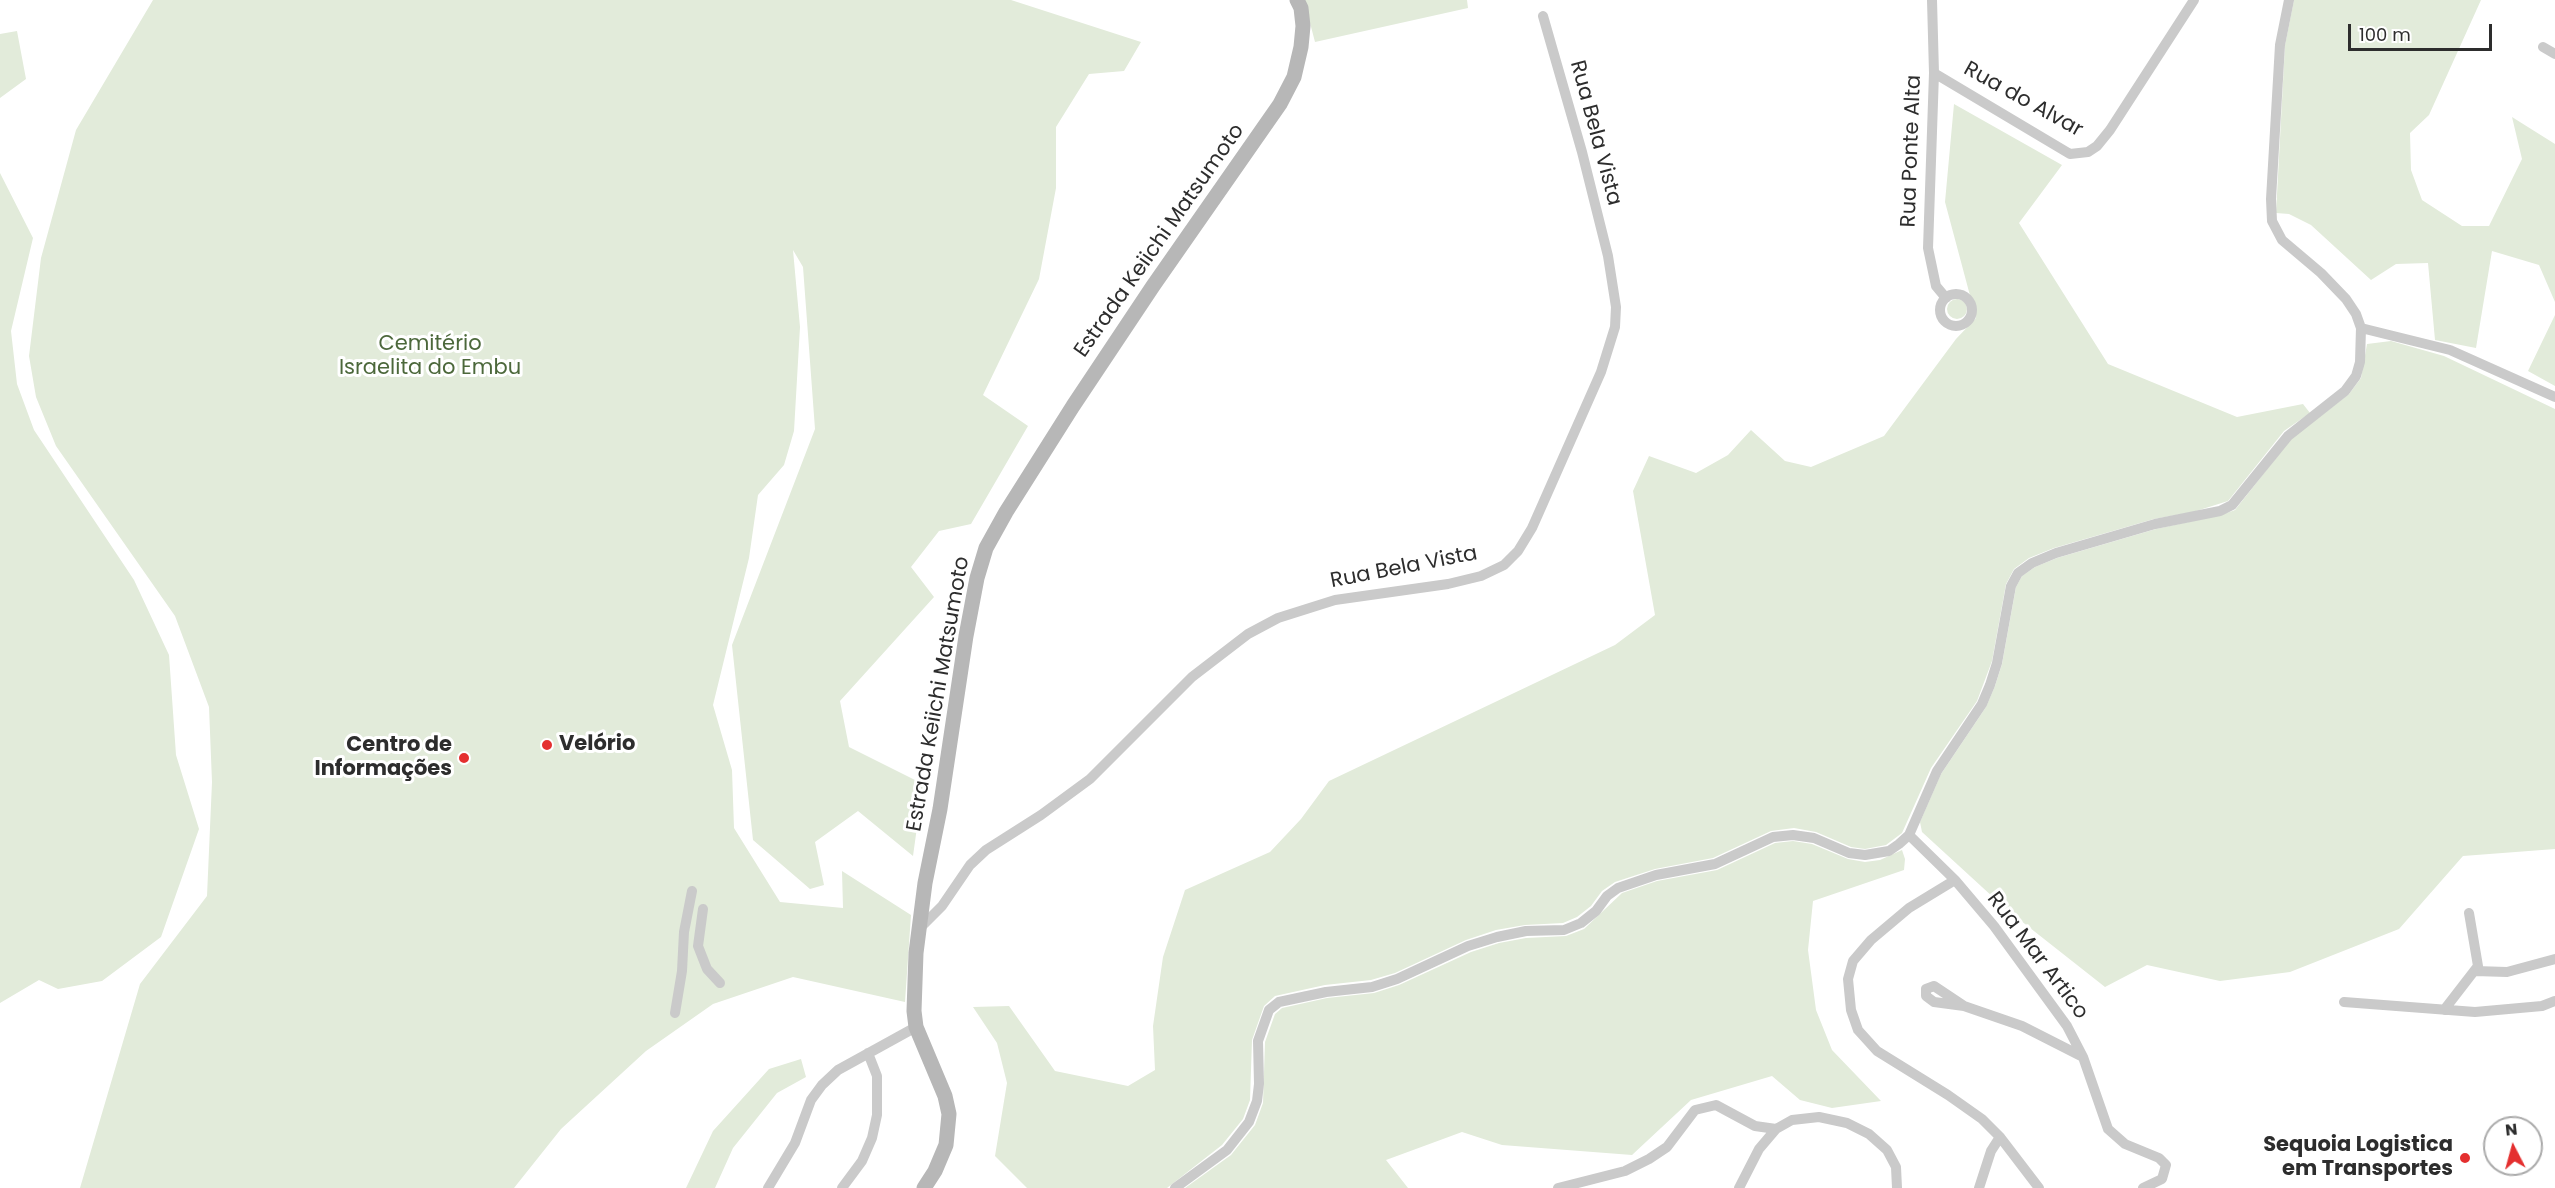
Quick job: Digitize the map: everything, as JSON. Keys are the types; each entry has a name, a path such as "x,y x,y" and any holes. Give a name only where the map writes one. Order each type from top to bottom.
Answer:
{"main road":[{"name":"Estrada Keiichi Matsumoto","path":"924,1188 935,1171 946,1145 949,1114 945,1096 916,1027 914,979 966,636 977,578 986,548 1073,406 1153,286 1281,104 1294,77 1301,47 1304,26 1298,0"}],"street":[{"name":"Rua Ponte Alta","path":"1932,0 1934,73 1928,248 1936,286 1946,298"},
{"name":"Rua do Alvar","path":"1934,73 2070,154 2088,152 2097,146 2110,130 2194,0"},
{"path":"1175,1188 1227,1150 1249,1122 1257,1101 1260,1033 1269,1010 1278,1002 1326,992 1372,987 1397,979 1468,946 1497,937 1526,932 1564,930 1581,923 1618,888 1656,875 1715,864 1773,837 1793,834 1814,838 1849,853 1865,855 1889,851 1909,835 1936,771 1982,704 1997,663 2011,586 2018,573 2032,562 2056,553 2155,524 2220,511 2232,505 2288,436 2345,391 2356,376 2360,362 2361,328 2356,314 2346,299 2321,273 2282,240 2272,221 2271,200 2280,45 2289,0"},
{"name":"Rua Bela Vista","path":"920,928 932,918 970,865 986,850 1062,801 1090,779 1192,677 1248,634 1278,618 1335,600 1448,584 1481,576 1504,565 1518,551 1532,528 1601,372 1613,335 1616,307 1608,256 1544,16"},
{"path":"2542,47 2555,54"},
{"path":"2361,328 2450,350 2555,397"},
{"name":"Rua Mar Artico","path":"1909,835 1955,880 2007,944 2067,1026 2083,1057 2108,1130 2125,1144 2159,1158 2166,1165 2162,1179 2143,1188"},
{"path":"1955,880 1909,908 1871,940 1853,961 1848,979 1848,995 1858,1030 1877,1051 1974,1112 2000,1137 2039,1188"},
{"path":"675,1013 682,971 684,932 692,891"},
{"path":"703,909 698,946 707,969 720,983"},
{"path":"2444,1010 2478,966 2469,913"},
{"path":"2475,971 2507,972 2555,959"},
{"path":"1938,988 1964,1006 2022,1026 2083,1057"},
{"path":"2344,1002 2475,1012 2542,1006 2555,1001"},
{"path":"768,1188 795,1143 811,1100 822,1084 838,1070 916,1027"},
{"path":"842,1188 862,1161 872,1138 877,1115 877,1076 868,1053"},
{"path":"1558,1188 1625,1171 1649,1159 1667,1147 1695,1110 1716,1105 1755,1126 1776,1129"},
{"path":"1739,1188 1759,1149 1776,1129 1792,1120 1819,1117 1846,1123 1869,1134 1887,1150 1896,1167 1897,1188"},
{"path":"1979,1188 1991,1151 2000,1137"}],"green space":[{"name":"Cemitério Israelita do Embu","path":"153,0 1011,0 1141,42 1124,71 1089,74 1056,127 1056,188 1039,279 983,395 1028,426 971,524 939,531 911,567 934,597 840,701 849,747 923,784 913,856 858,811 815,842 824,885 810,889 753,840 732,645 815,429 803,267 793,250 800,327 794,431 784,465 758,495 749,558 713,705 732,770 734,828 780,902 843,908 842,871 911,915 905,1002 793,977 713,1004 646,1051 561,1129 514,1188 80,1188 140,984 207,896 212,782 209,707 175,616 56,446 36,397 29,356 41,258 76,130"},
{"path":"1304,0 1467,0 1468,8 1315,42"},
{"path":"2294,0 2481,0 2429,115 2410,133 2411,170 2422,200 2462,226 2489,226 2522,159 2512,117 2555,144 2555,302 2539,265 2492,251 2476,348 2435,340 2428,263 2396,264 2371,280 2311,225 2289,214 2276,213 2285,45"},
{"path":"17,31 26,79 0,98 0,34"},
{"path":"1954,104 2062,165 2019,223 2108,364 2237,417 2303,404 2310,413 2284,431 2228,501 2193,512 2154,519 2054,548 2029,558 2014,569 2006,584 1992,661 1977,701 1931,768 1902,833 1886,845 1865,849 1851,847 1816,832 1794,828 1771,831 1713,858 1655,869 1615,882 1602,891 1591,906 1577,917 1563,923 1525,925 1496,930 1466,940 1395,973 1371,980 1325,985 1275,996 1264,1006 1252,1040 1250,1100 1243,1119 1222,1145 1167,1188 1027,1188 995,1156 1007,1083 997,1043 973,1007 1009,1006 1055,1071 1128,1086 1155,1070 1153,1026 1163,957 1185,890 1270,852 1301,819 1329,781 1615,645 1655,615 1633,491 1649,456 1696,473 1728,455 1751,430 1785,461 1811,467 1884,436 1956,339 1976,318 1945,202"},
{"path":"0,173 33,238 11,331 17,384 34,430 134,580 169,655 176,755 199,829 161,937 102,981 58,989 39,980 0,1003"},
{"path":"1953,299 1961,299 1967,305 1967,313 1961,319 1953,319 1947,313 1947,305"},
{"path":"2555,315 2555,386 2528,371"},
{"path":"2391,341 2444,356 2555,409 2555,849 2463,856 2399,929 2290,972 2220,981 2147,965 2105,987 2006,909 1922,832 1920,822 1941,774 1986,707 1995,686 2002,664 2016,587 2022,576 2035,567 2057,558 2156,529 2235,510 2291,439 2349,394 2361,378 2367,344"},
{"path":"1793,841 1812,844 1848,859 1865,862 1880,860 1902,850 1905,859 1904,870 1813,901 1808,950 1816,1010 1832,1050 1881,1101 1832,1108 1800,1100 1772,1076 1691,1100 1632,1155 1502,1145 1462,1132 1386,1160 1408,1188 1185,1188 1231,1155 1255,1125 1263,1103 1265,1042 1275,1014 1282,1008 1327,998 1374,993 1399,985 1471,952 1499,943 1526,938 1566,936 1584,929 1622,893 1657,881 1717,870 1775,843"},
{"path":"801,1059 806,1077 777,1093 733,1148 715,1188 686,1188 713,1131 769,1069"}],"place":[{"name":"Velório","path":"547,745"},
{"name":"Centro de Informações","path":"464,758"},
{"name":"Sequoia Logistica em Transportes","path":"2465,1158"}]}
